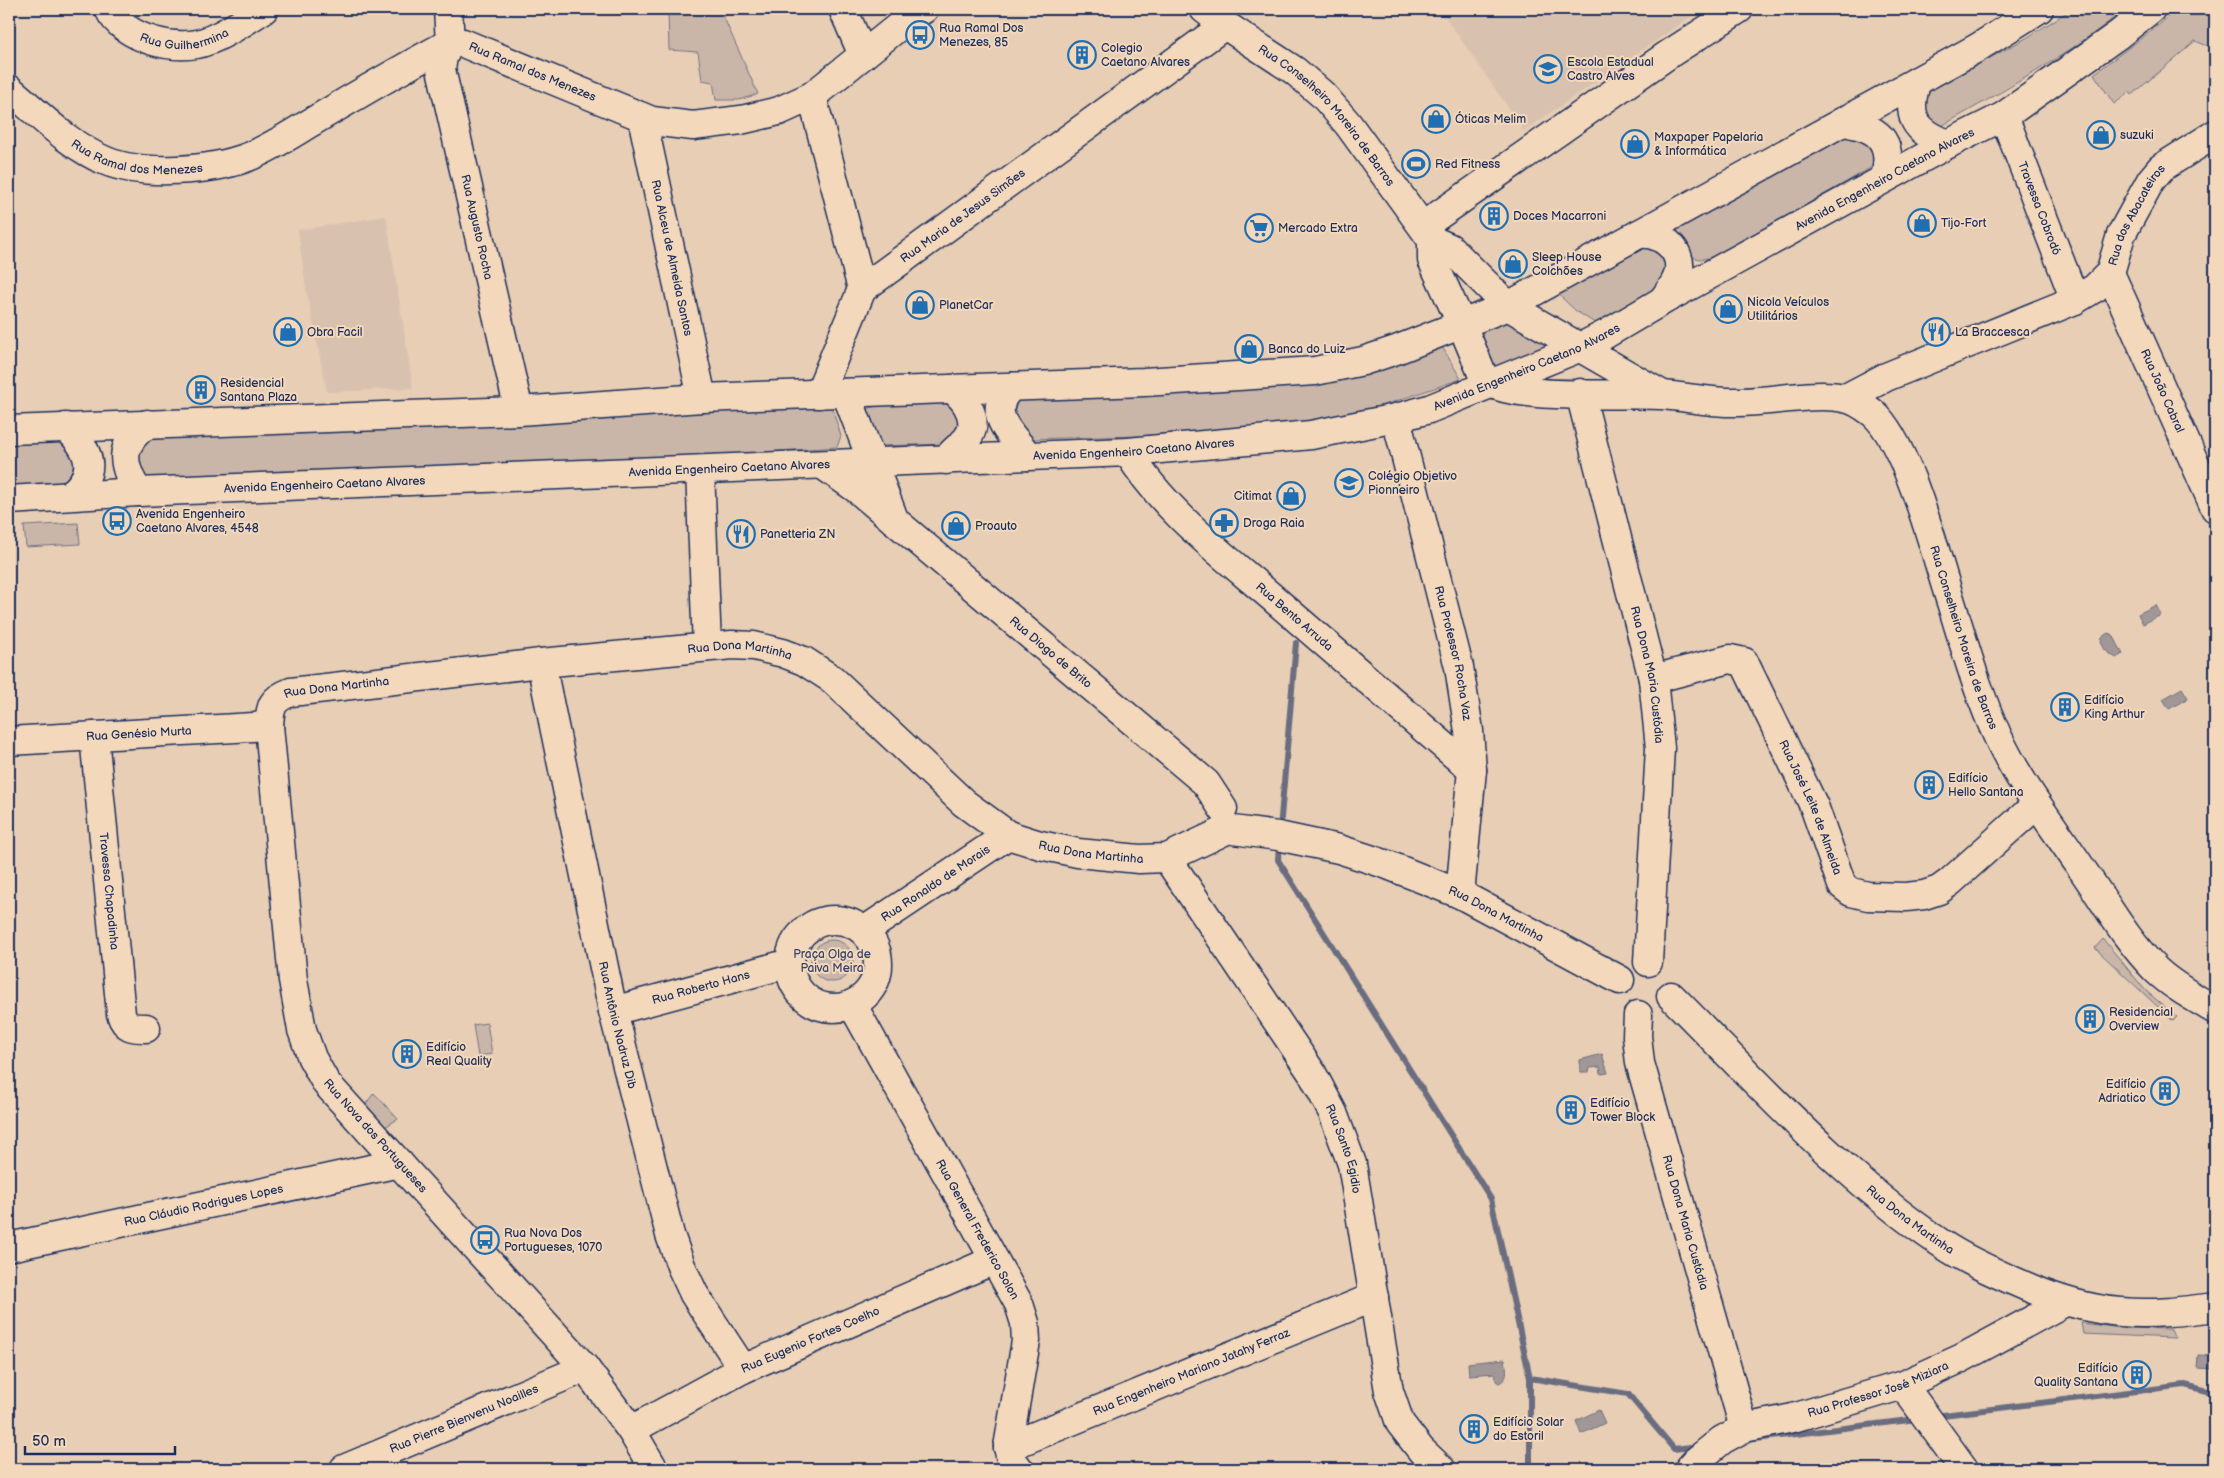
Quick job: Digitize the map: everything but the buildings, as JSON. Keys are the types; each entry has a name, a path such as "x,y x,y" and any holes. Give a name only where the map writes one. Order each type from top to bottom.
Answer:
{"street":[{"name":"Rua Guilhermina","path":"109,9 112,16 125,29 145,38 159,42 197,45 209,41 264,9"},
{"path":"448,9 450,43"},
{"path":"843,9 862,55"},
{"name":"Rua Ramal dos Menezes","path":"9,89 61,133 84,149 107,162 144,169 205,168 248,157 269,147 450,43 463,43 652,121 693,126 741,120 779,111 812,96 908,19 924,9"},
{"path":"1489,384 1484,378 1432,260 1427,233 1669,54 1739,9"},
{"path":"9,430 519,411 702,398 1011,387 1315,371 1363,361 1508,306 1917,81 2006,31 2039,9"},
{"name":"Avenida Engenheiro Caetano Alvares","path":"9,500 138,492 1128,452 1311,435 1396,418 1429,409 1581,348 1885,178 2004,116 2118,35 2151,9"},
{"name":"Rua Conselheiro Moreira de Barros","path":"1214,17 1295,71 1322,95 1348,124 1427,233 1450,248 1508,306 1662,395"},
{"name":"Rua Maria de Jesus Simões","path":"862,288 1214,17"},
{"name":"Rua Augusto Rocha","path":"450,43 443,57 441,69 519,411"},
{"path":"1917,81 1911,105 1914,119 1921,131 1948,144"},
{"path":"812,96 862,288 819,394"},
{"name":"Travessa Cobrodó","path":"2004,116 2075,300"},
{"name":"Rua Alceu de Almeida Santos","path":"642,117 702,398"},
{"path":"1842,122 1866,126 1881,137 1887,152 1888,165 1885,178"},
{"name":"Rua dos Abacateiros","path":"1846,398 1886,377 2075,300 2095,288 2110,273 2121,235 2151,180 2161,168 2215,134"},
{"path":"1639,234 1653,235 1665,240 1670,244 1678,261 1677,277 1662,302"},
{"name":"Rua João Cabral","path":"2110,273 2215,508"},
{"name":"Rua Conselheiro Moreira de Barros","path":"1489,384 1520,391 1662,395 1702,401 1738,402 1813,397 1846,398 1873,414 1888,429 1906,466 1982,697 1998,736 2036,805 2136,948 2158,972 2185,992 2215,1010"},
{"path":"1011,387 1005,392 1002,401 1002,422 1010,437 1020,444 1028,456"},
{"path":"946,460 967,438 972,420 966,402 952,389"},
{"name":"Rua Diogo de Brito","path":"846,393 895,520"},
{"name":"Rua Dona Maria Custódia","path":"1580,393 1653,679 1660,748 1648,962"},
{"name":"Rua Professor Rocha Vaz","path":"1396,418 1459,667 1469,731 1472,770 1460,894"},
{"path":"138,492 128,476 124,456 134,433 147,424"},
{"path":"66,427 83,445 88,459 86,478 70,495"},
{"name":"Rua Bento Arruda","path":"1128,452 1141,473 1206,539 1472,770"},
{"name":"Rua Diogo de Brito","path":"823,465 857,489 895,520 1206,783 1224,822"},
{"path":"700,470 707,647"},
{"name":"Rua Dona Martinha","path":"269,726 270,710 275,701 291,692 541,663 707,647 754,646 804,661 832,679 964,804 1008,835 1040,845 1078,853 1139,859 1166,858"},
{"name":"Rua José Leite de Almeida","path":"1653,679 1730,658 1744,662 1814,806 1836,873 1842,885 1851,892 1868,896 1906,898 1939,890 2036,805"},
{"name":"Rua Antônio Nadruz Dib","path":"541,663 613,1011 670,1235 694,1294 743,1369"},
{"name":"Rua Genésio Murta","path":"9,741 269,726"},
{"name":"Rua Nova dos Portugueses","path":"269,726 293,980 302,1030 312,1058 326,1083 585,1368 632,1430 654,1469"},
{"name":"Travessa Chapadinha","path":"94,736 121,1014 123,1023 128,1026 146,1028"},
{"path":"1166,858 1224,822"},
{"name":"Rua Dona Martinha","path":"1224,822 1339,849 1388,865 1460,894 1620,980"},
{"name":"Rua Ronaldo de Morais","path":"864,931 1008,835"},
{"name":"Rua Santo Egidio","path":"1166,858 1312,1073 1333,1113 1352,1164 1389,1391 1400,1423 1421,1450 1442,1469"},
{"path":"833,920 850,923 864,931 873,943 878,957 878,972 873,986 863,998 852,1004 833,1008 816,1004 802,994 793,980 790,963 793,946 803,933 817,923 833,920"},
{"path":"1648,962 1662,968 1667,974 1671,980 1671,996 1668,1004 1655,1014 1638,1015 1629,1010 1622,1001 1619,991 1620,980 1630,966 1648,962"},
{"name":"Rua Roberto Hans","path":"613,1011 790,963"},
{"name":"Rua Dona Martinha","path":"1671,996 1796,1122 1882,1200 1943,1245 1995,1273 2065,1302 2120,1312 2164,1313 2215,1307"},
{"name":"Rua General Frederico Solon","path":"852,1004 1019,1304 1025,1323 1026,1341 1014,1458"},
{"name":"Rua Dona Maria Custódia","path":"1638,1015 1637,1036 1640,1063 1744,1428"},
{"name":"Rua Cláudio Rodrigues Lopes","path":"9,1246 399,1163"},
{"name":"Rua Eugenio Fortes Coelho","path":"632,1430 743,1369 994,1260"},
{"name":"Rua Engenheiro Mariano Jatahy Ferraz","path":"1014,1458 1374,1297"},
{"name":"Rua Professor José Miziara","path":"1690,1469 1696,1461 1722,1440 1744,1428 1802,1416 1903,1385 1962,1358 2065,1302"},
{"name":"Rua Pierre Bienvenu Noailles","path":"344,1469 585,1368"},
{"path":"1903,1385 1964,1469"}],"shaded area":[{"name":"Escola Estadual Castro Alves","path":"1440,9 1702,9 1524,131"},
{"path":"386,216 413,388 327,392 306,289 298,230"},
{"path":"2156,605 2161,615 2143,624 2138,614"},
{"path":"2108,633 2113,635 2123,654 2116,658 2105,650 2101,642 2102,637"},
{"path":"2182,688 2188,698 2169,709 2163,699"},
{"path":"1602,1054 1608,1073 1601,1074 1600,1067 1590,1068 1589,1072 1580,1072 1580,1060"},
{"path":"2198,1355 2215,1356 2215,1369 2197,1368"},
{"path":"1505,1359 1506,1376 1499,1383 1496,1381 1495,1373 1469,1375 1468,1363"},
{"path":"1599,1410 1605,1423 1581,1434 1576,1421"}],"green space":[{"path":"668,9 720,9 758,94 739,100 716,100 713,82 702,80 698,52 669,50"},
{"path":"2072,9 2125,9 2058,58 1987,100 1938,128 1924,125 1918,101 1930,91 2028,37"},
{"path":"2177,9 2215,9 2215,46 2208,46 2195,41 2132,95 2130,92 2114,104 2094,74"},
{"path":"1858,129 1869,135 1879,163 1717,256 1700,259 1694,258 1682,249 1678,240 1677,230 1690,220"},
{"path":"1652,242 1671,261 1666,286 1598,325 1576,311 1558,294"},
{"path":"1515,316 1562,342 1485,371 1472,335"},
{"path":"1441,345 1461,379 1384,405 1305,422 1138,436 1026,439 1009,406 1022,397"},
{"path":"957,400 966,430 950,444 875,446 863,410 884,404"},
{"path":"810,406 832,408 841,436 837,447 720,455 138,479 135,444 146,437"},
{"path":"65,440 80,451 71,486 9,490 9,444"},
{"path":"78,523 80,544 26,547 24,526"},
{"path":"2103,939 2146,991 2177,1017 2173,1021 2095,948"},
{"name":"Praça Olga de Paiva Meira","path":"836,940 844,943 850,949 853,961 850,973 844,979 828,982 820,979 814,973 811,957 814,949 820,943"},
{"path":"487,1023 492,1054 478,1056 473,1025"},
{"path":"374,1093 398,1119 385,1127 363,1108"},
{"path":"2081,1323 2121,1328 2171,1329 2175,1338 2083,1334"}],"waterway":[{"path":"1280,829 1296,643"},
{"path":"1279,844 1278,860 1491,1199 1530,1378 1530,1469"},
{"path":"1530,1378 1628,1394 1674,1449 1699,1446"},
{"path":"1935,1416 2185,1385 2215,1393"},
{"path":"1756,1439 1917,1419"}],"place":[{"name":"Rua Ramal Dos Menezes, 85","path":"920,35"},
{"name":"Colegio Caetano Alvares","path":"1082,55"},
{"name":"Escola Estadual Castro Alves","path":"1548,69"},
{"name":"Óticas Melim","path":"1436,119"},
{"name":"suzuki","path":"2101,135"},
{"name":"Maxpaper Papelaria & Informática","path":"1635,144"},
{"name":"Red Fitness","path":"1416,164"},
{"name":"Doces Macarroni","path":"1494,216"},
{"name":"Tijo-Fort","path":"1922,223"},
{"name":"Mercado Extra","path":"1259,228"},
{"name":"Sleep House Colchões","path":"1513,264"},
{"name":"PlanetCar","path":"920,305"},
{"name":"Nicola Veículos Utilitários","path":"1728,309"},
{"name":"Obra Facil","path":"288,332"},
{"name":"La Braccesca","path":"1936,332"},
{"name":"Banca do Luiz","path":"1249,349"},
{"name":"Residencial Santana Plaza","path":"201,390"},
{"name":"Colégio Objetivo Pionneiro","path":"1349,483"},
{"name":"Citimat","path":"1291,496"},
{"name":"Avenida Engenheiro Caetano Alvares, 4548","path":"117,521"},
{"name":"Droga Raia","path":"1224,523"},
{"name":"Proauto","path":"956,526"},
{"name":"Panetteria ZN","path":"741,534"},
{"name":"Edifício King Arthur","path":"2065,707"},
{"name":"Edifício Hello Santana","path":"1929,785"},
{"name":"Residencial Overview","path":"2090,1019"},
{"name":"Edifício Real Quality","path":"407,1054"},
{"name":"Edifício Adriatico","path":"2165,1091"},
{"name":"Edifício Tower Block","path":"1571,1110"},
{"name":"Rua Nova Dos Portugueses, 1070","path":"485,1240"},
{"name":"Edifício Quality Santana","path":"2137,1375"},
{"name":"Edifício Solar do Estoril","path":"1474,1429"}]}
